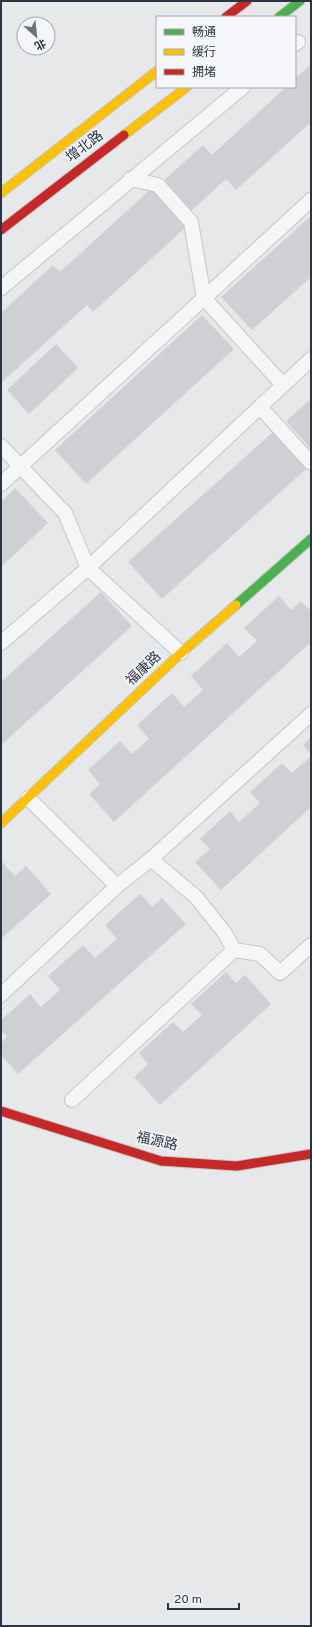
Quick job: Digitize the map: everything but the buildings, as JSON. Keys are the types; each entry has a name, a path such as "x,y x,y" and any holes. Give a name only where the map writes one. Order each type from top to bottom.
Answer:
{"street":[{"path":"227,16 247,1"},
{"path":"280,16 300,1"},
{"name":"增北路","path":"1,193 156,72"},
{"name":"增北路","path":"1,230 186,88"},
{"name":"福康路","path":"1,823 181,653 239,600 311,539"},
{"name":"福源路","path":"1,1111 161,1161 237,1166 311,1154"}],"lane":[{"path":"1,288 130,179 242,88"},
{"path":"130,179 158,185 191,222 204,298 283,385"},
{"path":"1,484 311,200"},
{"path":"1,644 88,568 311,359"},
{"path":"260,407 311,463"},
{"path":"1,446 65,513 88,568 181,653"},
{"path":"1,995 117,886 151,859 311,714"},
{"path":"28,798 117,886"},
{"path":"151,859 196,897 224,932 234,950"},
{"path":"234,950 260,954 280,973 311,945"},
{"path":"72,1100 234,950"}],"traffic: fast":[{"path":"280,16 300,1"},
{"path":"236,605 311,539"}],"traffic: slow":[{"path":"1,193 156,72"},
{"path":"124,135 186,88"},
{"path":"1,823 181,653 236,605"}],"traffic: jam":[{"path":"227,16 247,1"},
{"path":"1,230 124,135"},
{"path":"1,1111 161,1161 237,1166 311,1154"}]}
